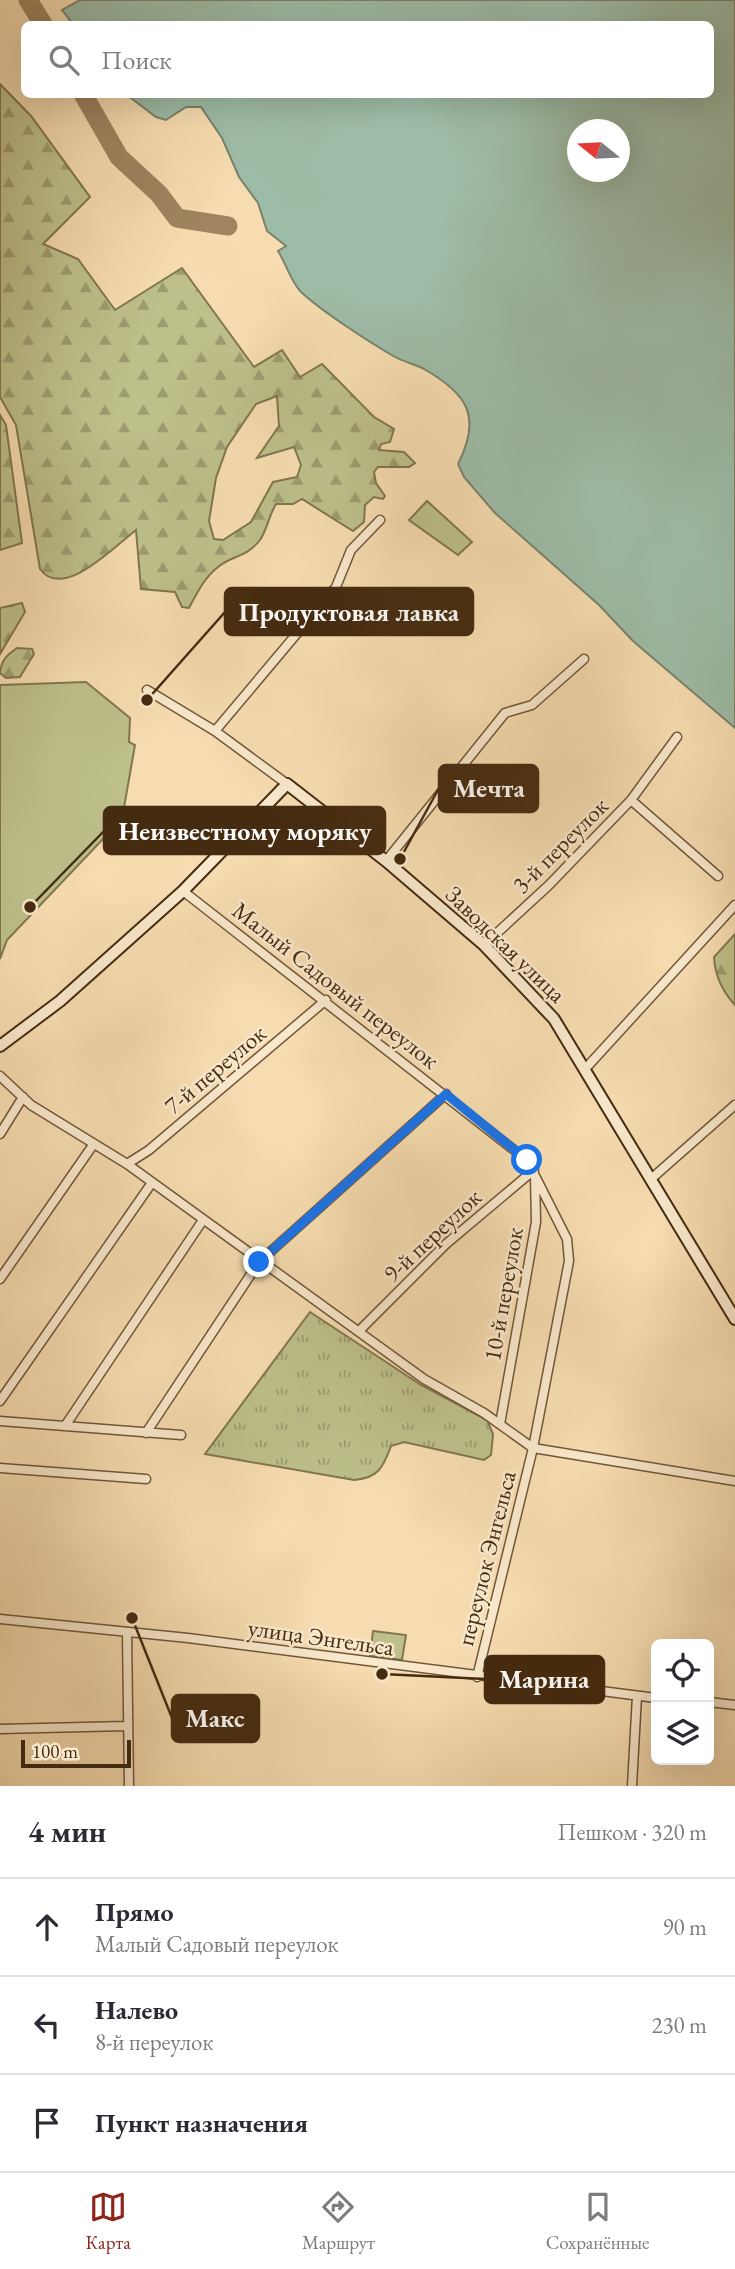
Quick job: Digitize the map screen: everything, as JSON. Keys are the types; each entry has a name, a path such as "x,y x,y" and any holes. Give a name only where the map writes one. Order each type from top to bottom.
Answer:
{"street":[{"path":"215,731 336,587 351,550 380,520"},
{"path":"386,861 505,713 532,705 584,659"},
{"name":"Заводская улица","path":"147,690 215,731 386,861 484,945 554,1019 735,1319"},
{"name":"3-й переулок","path":"484,945 549,885 631,800 677,737"},
{"path":"0,1046 60,1001 183,891 287,784"},
{"name":"3-й переулок","path":"631,800 718,876"},
{"name":"Малый Садовый переулок","path":"183,891 446,1094 534,1170 567,1239"},
{"path":"586,1068 735,905"},
{"name":"7-й переулок","path":"127,1164 149,1150 326,1000"},
{"path":"0,1076 23,1097 127,1164 150,1184 424,1379 500,1424 533,1448 735,1481"},
{"path":"146,1433 259,1262 446,1094"},
{"path":"0,1133 23,1097"},
{"path":"651,1179 735,1105"},
{"path":"0,1279 93,1144"},
{"name":"9-й переулок","path":"359,1331 446,1244 534,1170"},
{"name":"10-й переулок","path":"500,1424 536,1222 534,1170"},
{"path":"0,1401 150,1184"},
{"path":"65,1426 203,1220"},
{"name":"переулок Энгельса","path":"477,1677 533,1448 569,1261 567,1239"},
{"path":"0,1421 181,1435"},
{"path":"0,1468 146,1479"},
{"name":"улица Энгельса","path":"0,1619 127,1632 651,1697"},
{"path":"127,1632 126,1726 129,1786"},
{"path":"632,1786 637,1696"},
{"path":"714,1703 735,1705"},
{"path":"0,1729 126,1726"}],"green space":[{"path":"0,84 31,116 90,197 43,244 78,259 115,310 182,268 254,367 282,350 300,377 322,364 374,417 394,429 390,442 381,444 379,450 404,452 415,463 409,467 378,467 374,472 376,483 385,496 383,499 374,497 365,505 364,522 353,531 302,499 293,504 276,504 255,546 213,571 189,608 182,607 175,592 141,589 136,530 89,568 75,575 62,579 50,577 40,569 16,425 0,397","holes":["277,396 279,426 257,458 294,447 301,465 297,477 273,482 251,522 223,540 214,539 209,521 216,478 227,447 256,404"]},
{"path":"0,415 6,425 22,543 0,550"},
{"path":"427,501 472,542 458,555 409,520"},
{"path":"22,603 25,612 0,654 0,608"},
{"path":"17,648 32,649 34,654 20,677 6,678 0,673 3,661"},
{"path":"86,682 130,718 129,742 135,745 122,819 7,940 0,959 0,685"},
{"path":"735,934 735,1005 720,982 714,957"},
{"path":"310,1312 421,1385 487,1420 493,1434 491,1455 484,1460 404,1442 391,1446 382,1466 374,1474 354,1480 205,1454"},
{"path":"373,1631 406,1635 402,1660 370,1656"}],"shaded area":[{"path":"80,0 735,0 735,728 633,641 599,605 495,513 464,477 458,464 469,433 469,420 466,408 451,388 424,369 395,357 360,335 298,289 278,251 286,246 267,231 258,203 239,177 222,138 201,107 186,107 166,120 156,117 131,98 714,98 714,21 71,21 62,10"}],"taxiway":[{"path":"28,0 41,21"},
{"path":"85,98 119,157 159,194 177,218 228,226"}],"place":[{"name":"Продуктовая лавка","path":"147,700"},
{"name":"Мечта","path":"400,859"},
{"name":"Неизвестному моряку","path":"30,907"},
{"name":"Макс","path":"132,1618"},
{"name":"Марина","path":"382,1674"}],"route":[{"path":"259,1262 446,1094 527,1160"}]}
